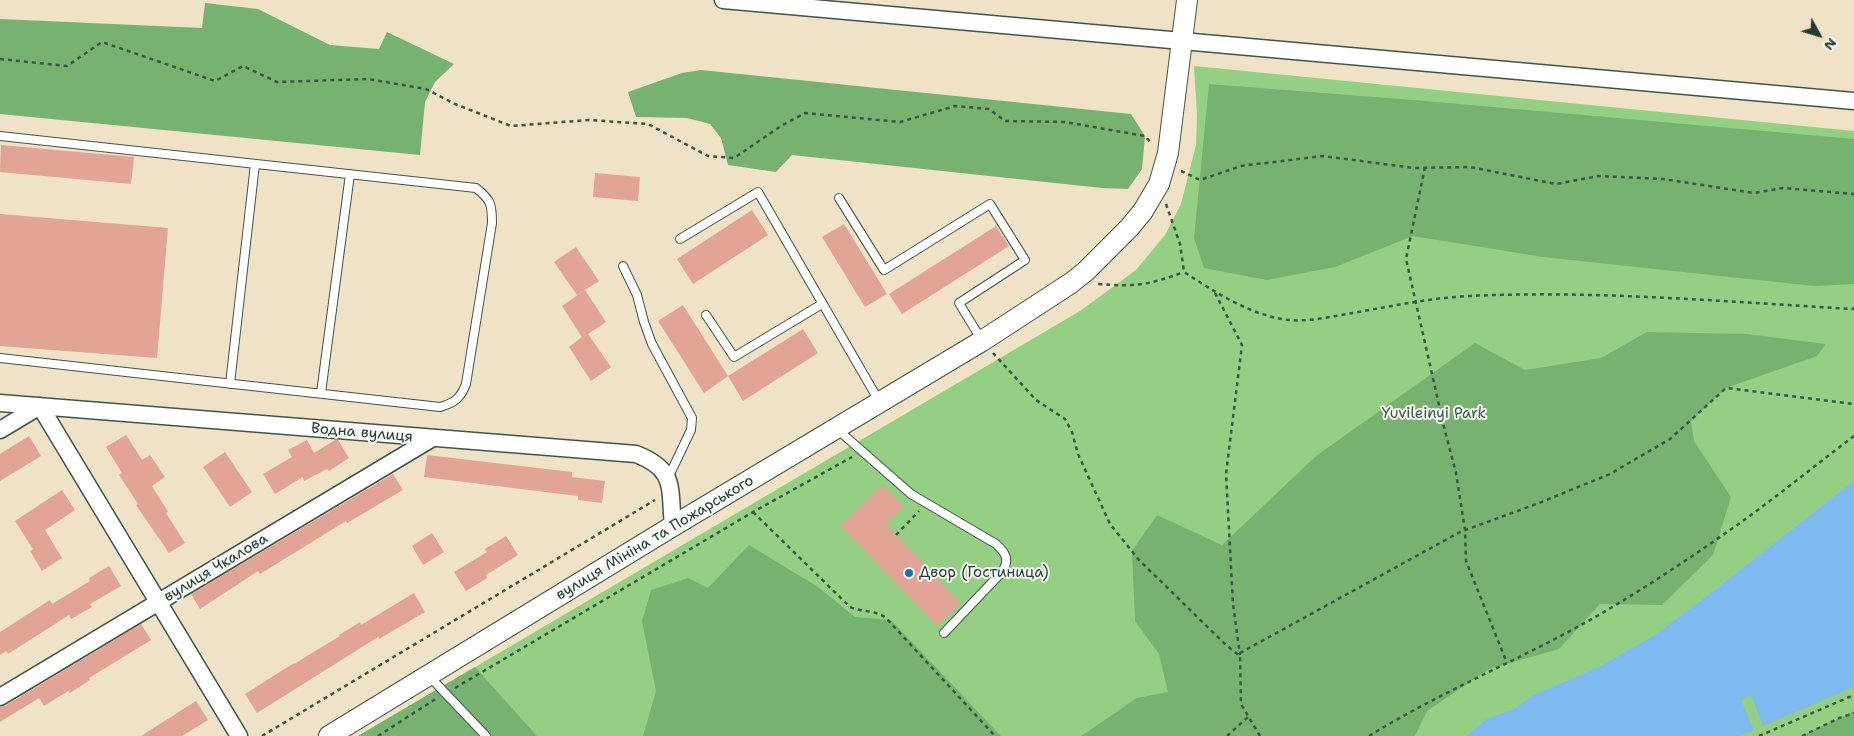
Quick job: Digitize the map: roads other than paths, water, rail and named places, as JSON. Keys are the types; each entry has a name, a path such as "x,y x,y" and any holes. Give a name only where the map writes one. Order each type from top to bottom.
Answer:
{"street":[{"path":"723,0 1854,101"},
{"name":"вулиця Мініна та Пожарського","path":"329,736 673,526 982,341 1071,283 1100,258 1130,227 1147,205 1159,184 1166,160 1187,0"},
{"name":"Водна вулиця","path":"1,402 431,439 636,454 660,467 669,484"},
{"path":"0,430 40,406 239,736"},
{"name":"вулиця Чкалова","path":"0,697 431,439"},
{"path":"669,484 673,526"}],"lane":[{"path":"0,136 476,188 488,197 492,208 492,223 466,384 462,394 453,403 440,407 0,358"},
{"path":"230,384 255,164"},
{"path":"321,393 350,174"},
{"path":"680,239 758,192 880,402"},
{"path":"839,198 884,270 990,204 1025,260 959,303 982,341"},
{"path":"623,266 637,295 652,344 692,418 691,430 669,484"},
{"path":"706,314 734,357 822,304"},
{"path":"837,428 896,482 926,504 996,544 1004,551 1007,559 1006,566 1002,572 944,633"},
{"path":"428,675 486,736"}],"water":[{"path":"1854,481 1854,687 1763,726 1751,695 1741,700 1754,730 1740,736 1467,736 1487,719 1514,709 1532,696 1599,667 1655,635"}],"place":[{"name":"Двор (Гостиница)","path":"909,573"}],"park label":[{"name":"Yuvileinyi Park","path":"1434,414"}]}
